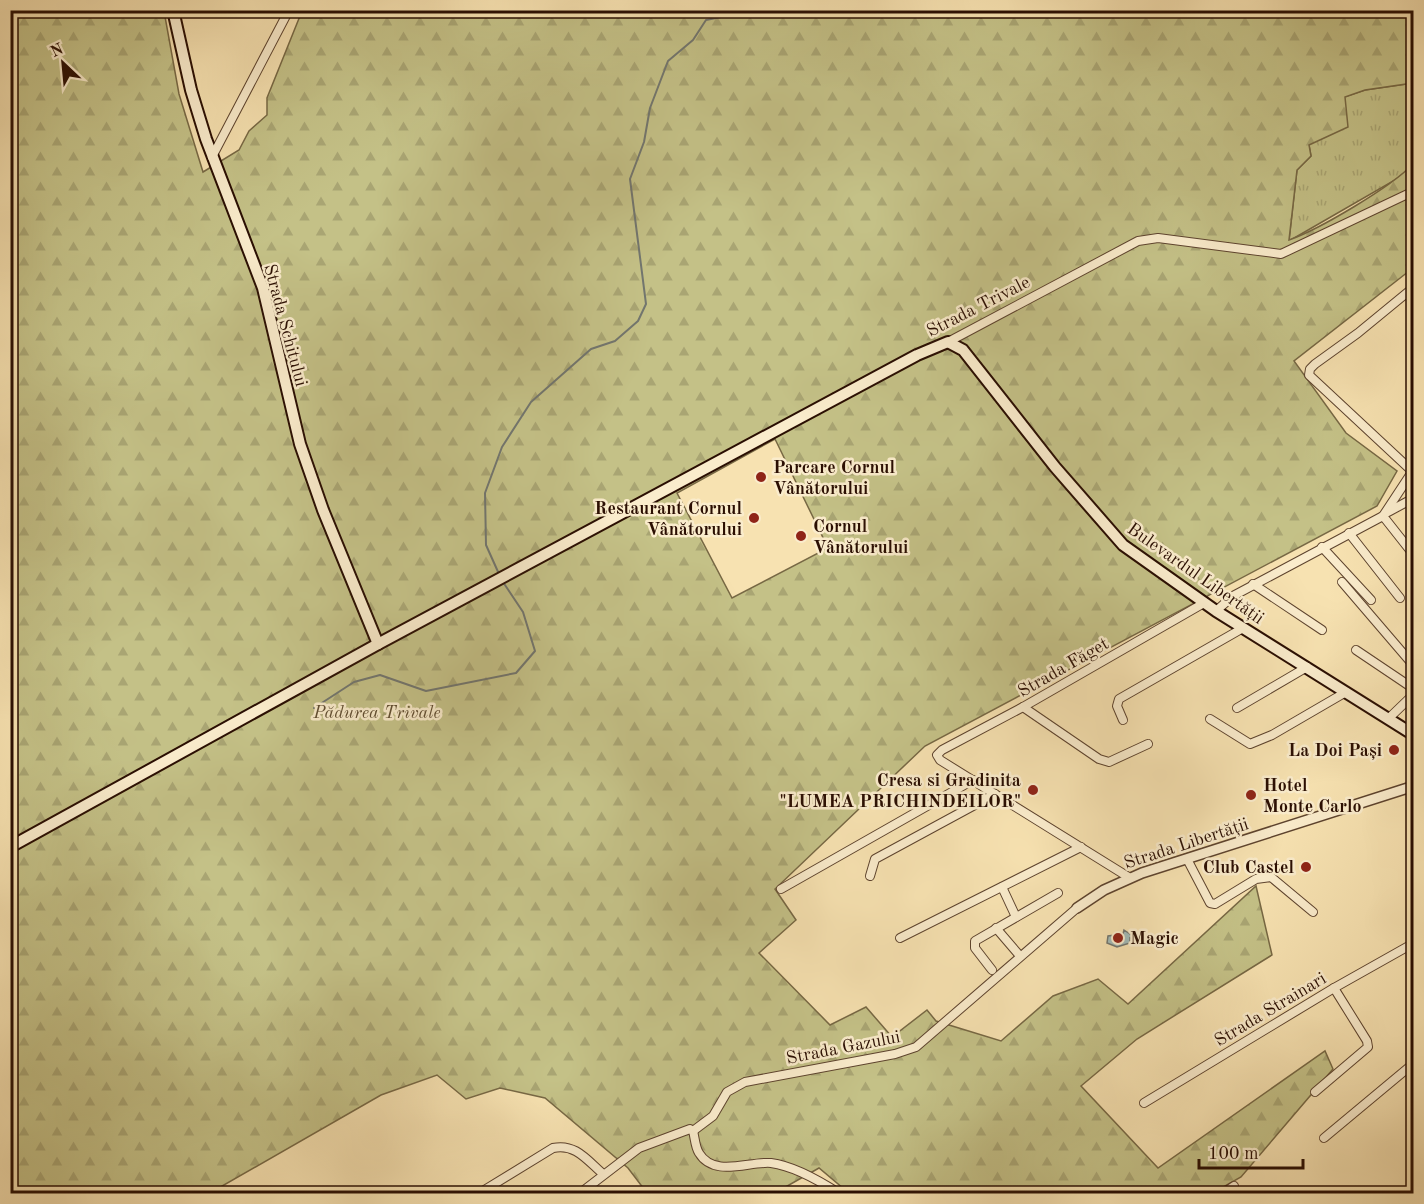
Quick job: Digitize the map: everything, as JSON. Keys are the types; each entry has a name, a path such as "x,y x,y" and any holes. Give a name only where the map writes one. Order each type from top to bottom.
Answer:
{"main road":[{"name":"Strada Schitului","path":"174,11 191,90 212,157 263,288 300,444 323,510 378,644"},
{"name":"Strada Trivale","path":"10,847 378,644 932,348 948,342"},
{"name":"Bulevardul Libertății","path":"948,342 963,350 1060,474 1123,545 1216,611 1413,735"}],"street":[{"path":"212,157 289,10"},
{"name":"Strada Trivale","path":"948,342 1138,240 1158,238 1281,254 1413,191"},
{"path":"1385,514 1413,470 1309,375 1310,369 1315,364 1358,333 1413,287"},
{"path":"1216,611 1233,596 1413,498"},
{"path":"1385,514 1413,554"},
{"path":"1349,533 1400,598"},
{"path":"1322,547 1371,600"},
{"path":"1342,582 1413,666"},
{"path":"1254,584 1322,630"},
{"name":"Strada Făget","path":"972,780 940,760 938,755 942,750 1023,707 1204,603"},
{"path":"1123,720 1117,706 1119,699 1243,628"},
{"path":"1356,650 1413,691 1388,720"},
{"path":"1237,708 1307,667"},
{"path":"1210,719 1250,744 1272,735 1346,692"},
{"path":"1023,707 1099,759 1109,762 1148,744"},
{"path":"781,889 972,780 1130,878"},
{"name":"Strada Libertății","path":"1077,908 1104,890 1130,878 1413,786"},
{"path":"870,876 875,859 995,794"},
{"path":"900,938 1081,847"},
{"path":"1187,859 1210,903 1215,904 1256,879 1271,877 1313,912"},
{"path":"1002,887 1016,917"},
{"path":"992,970 974,944 979,938 1058,893"},
{"name":"Strada Gazului","path":"693,1131 713,1116 727,1092 745,1082 895,1054 916,1047 1077,908"},
{"path":"996,928 1020,956"},
{"name":"Strada Strainari","path":"1144,1103 1413,943"},
{"path":"1315,1092 1368,1047 1367,1041 1334,988"},
{"path":"1324,1138 1413,1063"},
{"path":"579,1194 639,1148 690,1129 693,1131 700,1154 714,1165 724,1167 771,1163 818,1180 840,1194"},
{"path":"478,1194 553,1148 563,1146 573,1148 603,1174"},
{"path":"1222,1194 1234,1186"}],"green space":[{"name":"Pădurea Trivale","path":"10,11 164,11 179,94 203,172 239,150 249,131 267,115 267,98 302,11 1413,11 1413,83 1365,90 1345,97 1348,127 1309,145 1311,156 1297,170 1289,240 1318,227 1354,206 1389,184 1413,164 1413,268 1294,361 1346,433 1397,471 1377,506 925,746 775,889 796,920 759,953 830,1025 866,1007 892,1037 927,1010 936,1021 1001,1041 1053,996 1098,979 1128,1004 1256,886 1272,955 1137,1039 1081,1086 1158,1168 1325,1051 1333,1069 1241,1177 1211,1194 850,1194 819,1168 775,1193 647,1193 628,1168 545,1098 500,1088 466,1099 437,1075 381,1095 210,1193 11,1193","holes":["775,439 828,548 732,598 677,493"]},
{"path":"1413,83 1413,164 1402,176 1289,241 1297,170 1311,156 1309,145 1344,97 1365,90"}],"water":[{"name":"Magic","path":"1124,930 1130,934 1134,933 1136,939 1130,938 1130,943 1117,947 1107,943 1108,936 1123,934"}],"waterway":[{"path":"499,574 486,545 485,493 502,447 531,402 591,349 615,341 638,321 646,304 630,179 644,142 650,108 668,61 693,40 706,20 736,14 736,10"},
{"path":"314,708 354,682 380,675 426,691 516,673 535,651 523,612 503,582"}],"place":[{"name":"Parcare Cornul Vânătorului","path":"761,477"},
{"name":"Restaurant Cornul Vânătorului","path":"754,518"},
{"name":"Cornul Vânătorului","path":"801,536"},
{"name":"La Doi Pași","path":"1394,750"},
{"name":"Cresa si Gradinita \"LUMEA PRICHINDEILOR\"","path":"1033,790"},
{"name":"Hotel Monte Carlo","path":"1251,795"},
{"name":"Club Castel","path":"1306,867"},
{"name":"Magic","path":"1118,938"}]}
